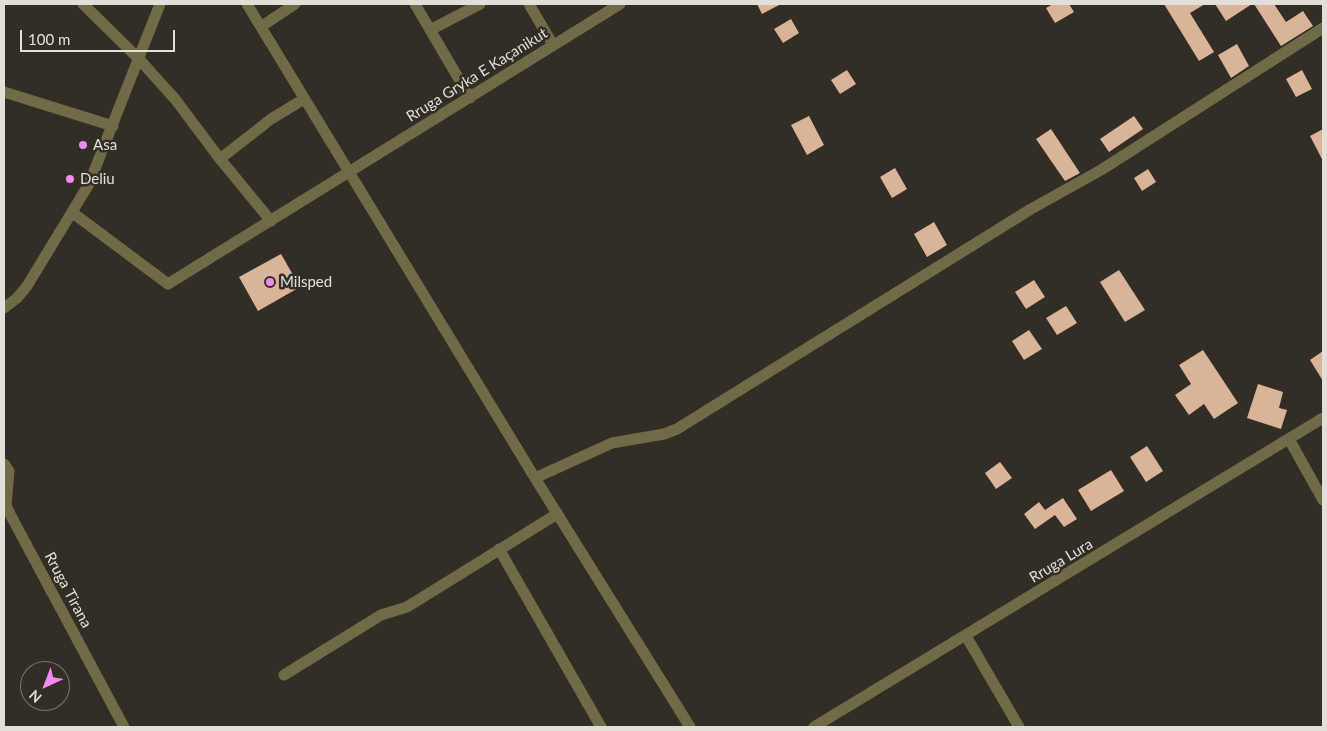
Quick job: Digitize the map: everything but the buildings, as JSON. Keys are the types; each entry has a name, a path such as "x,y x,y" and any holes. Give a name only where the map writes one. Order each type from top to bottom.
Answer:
{"street":[{"path":"83,4 139,59 175,99 220,159 271,221"},
{"path":"4,308 17,298 27,286 73,213 93,175 160,4"},
{"path":"248,4 557,514 690,727"},
{"path":"262,26 295,4"},
{"path":"414,4 470,98"},
{"path":"430,30 480,4"},
{"path":"529,4 553,45"},
{"name":"Rruga Gryka E Kaçanikut","path":"73,213 168,284 620,4"},
{"path":"535,478 612,443 664,434 677,429 1031,209 1101,170 1323,28"},
{"path":"4,92 113,126"},
{"path":"220,159 271,119 304,99"},
{"name":"Rruga Lura","path":"814,727 1323,418"},
{"path":"1289,439 1323,500"},
{"name":"Rruga Tirana","path":"4,464 9,472 6,505 10,514 124,727"},
{"path":"284,674 381,615 407,607 499,548 557,514"},
{"path":"499,548 601,727"},
{"path":"966,636 1019,727"}],"place":[{"name":"Asa","path":"83,145"},
{"name":"Deliu","path":"70,179"},
{"name":"Milsped","path":"270,282"}]}
